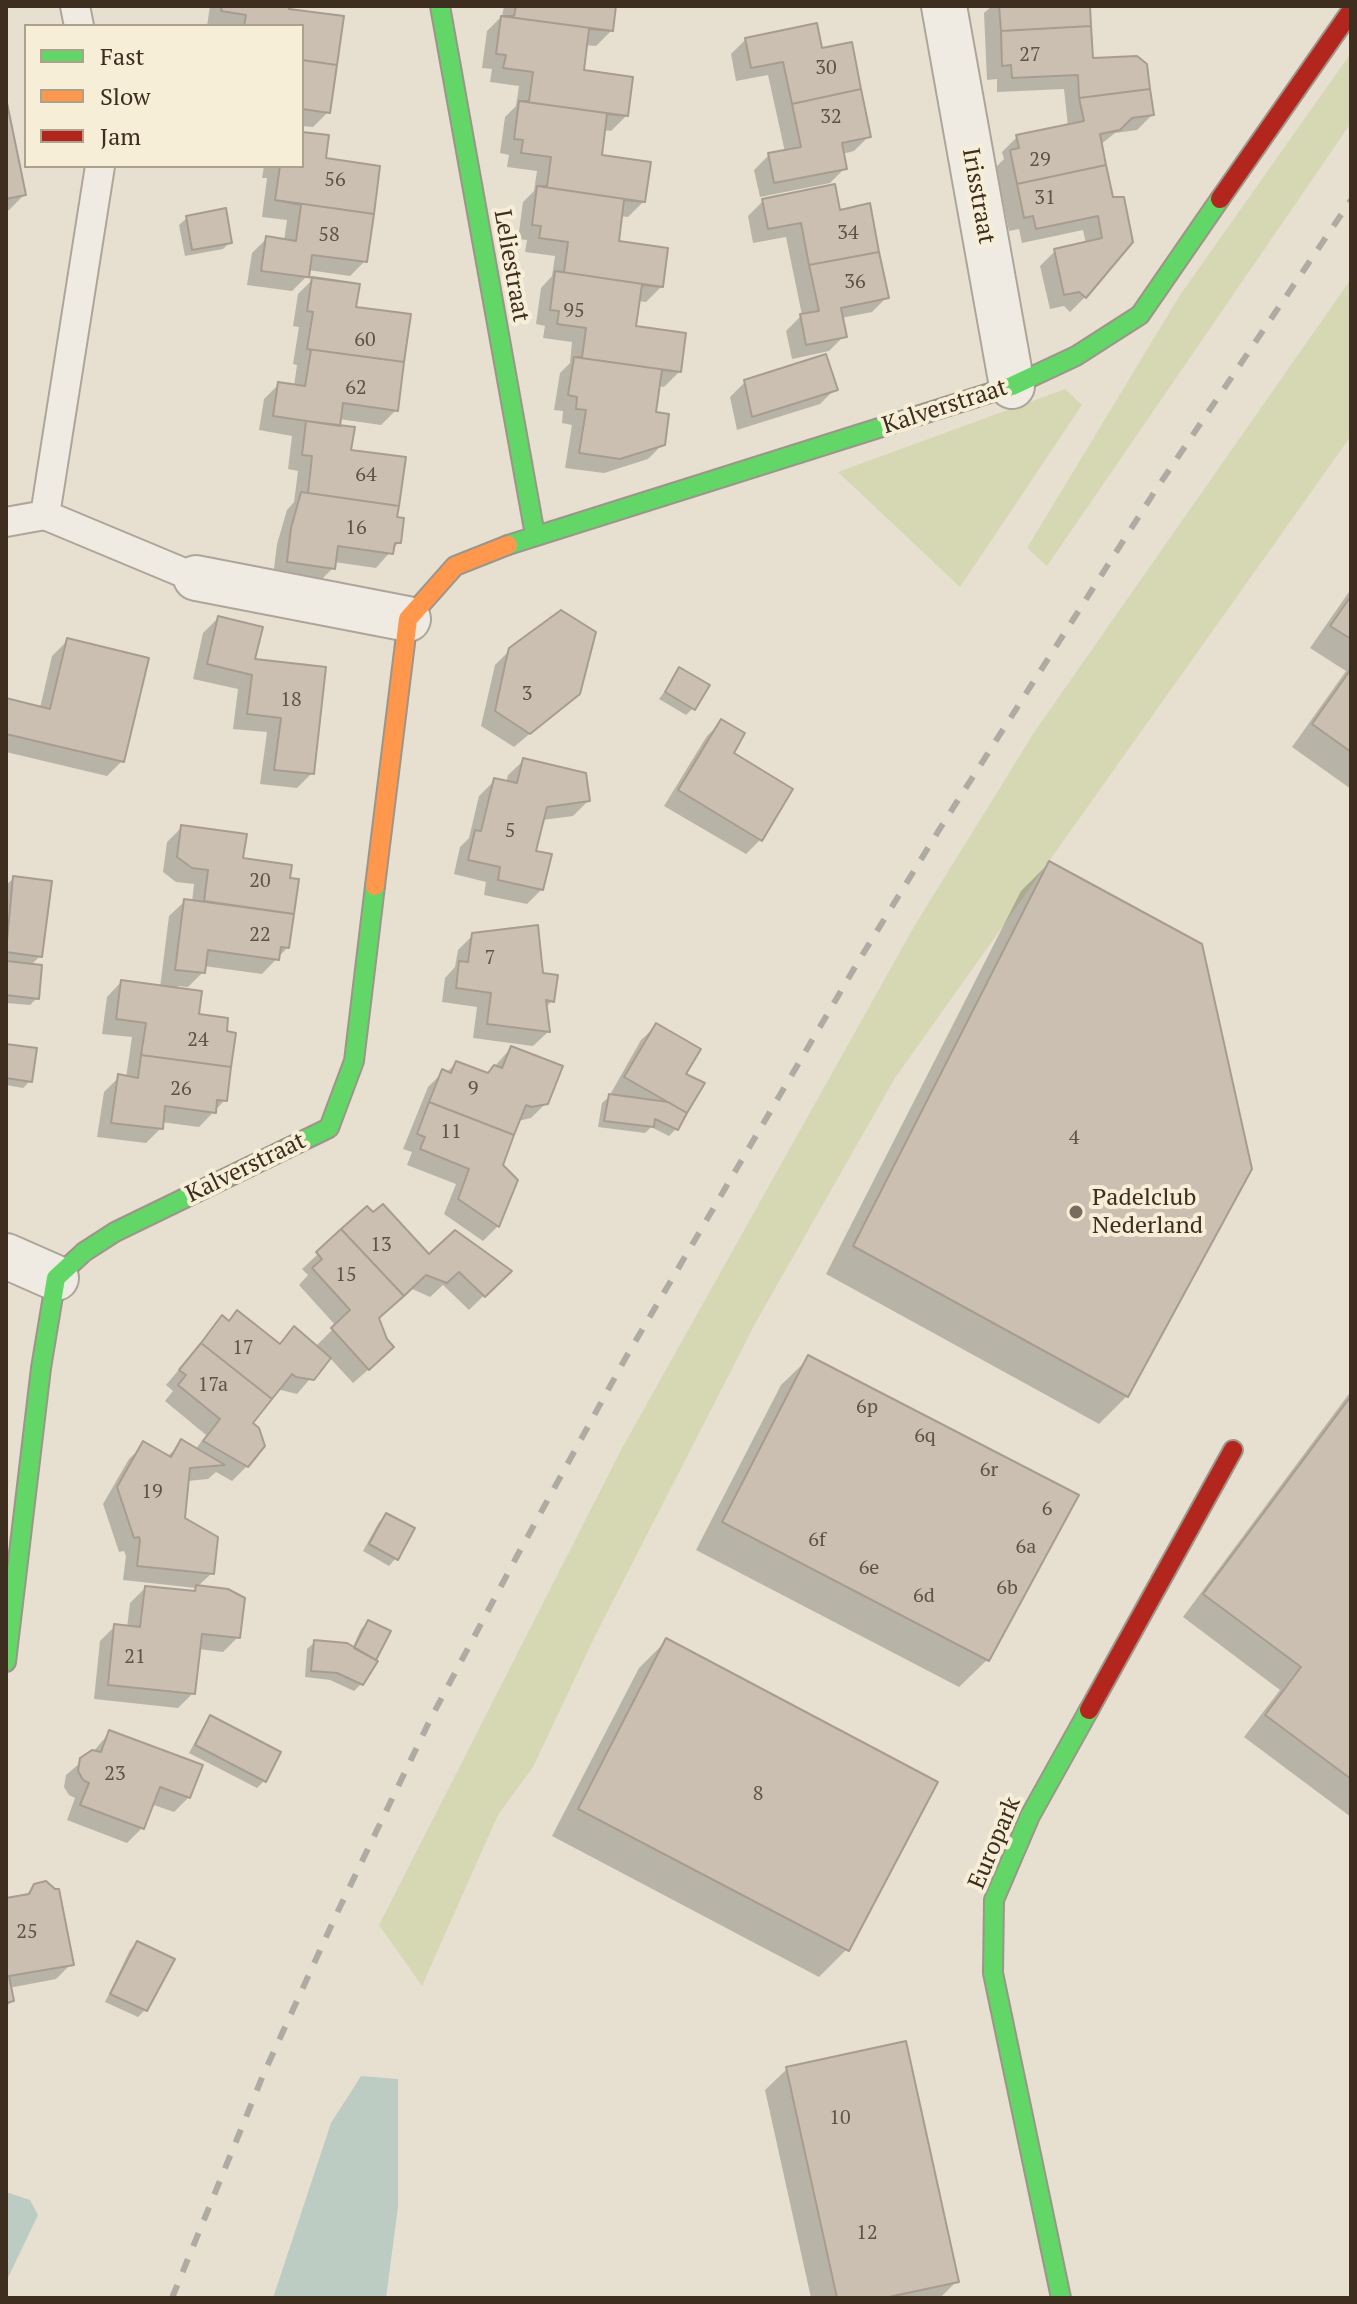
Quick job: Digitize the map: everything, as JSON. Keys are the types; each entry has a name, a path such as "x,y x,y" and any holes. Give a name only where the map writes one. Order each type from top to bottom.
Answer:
{"street":[{"name":"Leliestraat","path":"440,6 535,535"},
{"name":"Irisstraat","path":"944,6 1012,386"},
{"name":"Kalverstraat","path":"56,1278 84,1252 115,1232 329,1128 354,1061 408,619 455,566 535,535 1012,386 1076,356 1140,315 1351,11"},
{"path":"196,578 408,619"},
{"path":"6,1256 56,1278 41,1368 6,1662"},
{"name":"Europark","path":"1061,2298 993,1973 994,1900 1030,1816 1233,1450"}],"lane":[{"path":"45,515 100,168"},
{"path":"6,522 45,515 196,578"}],"green space":[{"path":"1351,53 1351,123 1047,566 1027,548 1180,295"},
{"path":"1351,279 1351,436 895,1078 757,1320 595,1636 533,1767 498,1815 422,1986 379,1925 621,1450 915,925 1035,731"},
{"path":"1065,389 1082,405 960,587 838,472"}],"shaded area":[{"path":"361,2076 398,2079 398,2207 386,2298 273,2298 331,2123"},
{"path":"6,2192 30,2200 38,2215 6,2282"}],"building":[{"path":"222,6 290,6 289,9 344,16 337,65 304,60 304,24 244,24 246,15 221,11"},
{"path":"516,6 616,6 613,31 501,16 514,16"},
{"path":"999,6 1090,6 1091,26 1001,31"},
{"path":"501,16 613,31 589,29 584,70 633,77 628,116 519,101 529,101 533,72 503,68 506,55 496,54"},
{"path":"817,23 822,48 852,42 861,89 792,104 783,62 751,68 745,38"},
{"path":"1091,26 1093,58 1137,56 1147,64 1150,89 1079,98 1078,75 1012,78 1011,65 1002,66 1001,31"},
{"path":"304,60 337,65 330,113 304,109"},
{"path":"861,89 871,137 842,143 847,169 774,183 768,153 801,147 792,104"},
{"path":"1150,89 1154,115 1132,118 1120,130 1100,134 1106,165 1017,184 1010,150 1019,148 1016,135 1084,121 1079,98"},
{"path":"6,98 26,195 6,199"},
{"path":"519,101 628,116 607,114 602,155 651,162 645,202 537,186 547,186 551,157 521,153 523,140 514,139"},
{"path":"304,132 329,135 326,158 380,166 374,214 275,200 280,168 304,168"},
{"path":"1106,165 1113,197 1124,197 1133,242 1086,298 1079,292 1064,295 1054,249 1102,238 1098,216 1036,229 1033,216 1024,218 1017,184"},
{"path":"835,184 840,210 870,203 879,252 809,265 801,223 768,229 762,199"},
{"path":"537,186 645,202 624,200 619,241 668,248 663,287 555,271 564,272 568,242 539,238 541,226 532,225"},
{"path":"275,200 374,214 367,262 312,255 309,277 360,284 261,271 266,236 296,241 301,205"},
{"path":"226,208 232,243 192,250 186,216"},
{"path":"879,252 889,298 841,308 847,337 806,345 800,314 819,311 809,265"},
{"path":"555,271 663,287 642,285 636,326 686,333 681,372 574,357 582,357 586,328 557,324 559,311 550,310"},
{"path":"312,277 360,284 356,307 411,314 404,362 307,349 313,312 307,311"},
{"path":"307,349 404,362 398,411 343,403 340,426 273,416 278,382 305,386 311,350"},
{"path":"826,354 838,390 752,417 744,380"},
{"path":"574,357 681,372 662,370 656,412 669,414 665,445 620,459 579,453 586,410 576,409 577,397 568,395"},
{"path":"306,421 355,427 351,450 406,457 399,506 308,493 312,456 302,455"},
{"path":"301,492 399,506 397,517 404,518 401,543 395,543 393,554 338,546 335,569 287,562 291,528"},
{"path":"1351,596 1351,639 1330,626"},
{"path":"561,610 596,632 580,694 530,734 495,711 509,648"},
{"path":"218,616 263,627 255,659 326,667 314,774 274,770 281,718 247,714 252,675 207,664"},
{"path":"67,638 149,658 124,762 6,734 6,698 50,709"},
{"path":"679,667 710,685 695,710 665,692"},
{"path":"1351,669 1351,752 1312,724"},
{"path":"721,719 745,733 734,753 793,789 762,841 678,790"},
{"path":"523,758 586,773 590,801 547,807 536,851 552,854 543,890 498,880 500,867 468,860 475,830 481,831 494,778 517,783"},
{"path":"181,825 247,834 243,858 292,865 290,878 299,879 294,914 204,901 208,870 192,868 177,857"},
{"path":"1049,861 1202,944 1252,1169 1128,1397 853,1246"},
{"path":"13,876 52,881 42,957 6,952"},
{"path":"184,899 294,914 289,948 281,947 279,960 208,950 205,973 175,970"},
{"path":"538,925 543,973 558,975 554,1002 546,1000 550,1032 487,1024 491,993 456,988 459,961 468,962 472,933"},
{"path":"7,961 42,965 39,999 6,995"},
{"path":"121,980 202,991 199,1014 228,1018 227,1031 236,1033 231,1067 141,1055 146,1023 116,1019"},
{"path":"656,1023 701,1049 686,1074 705,1083 687,1113 624,1077"},
{"path":"6,1044 37,1048 32,1082 6,1078"},
{"path":"511,1046 563,1066 548,1104 526,1105 514,1135 429,1102 442,1069 451,1073 456,1061 488,1073 494,1065 502,1068"},
{"path":"141,1055 231,1067 227,1101 217,1100 216,1113 165,1106 163,1129 111,1123 118,1074 138,1078"},
{"path":"609,1094 668,1102 687,1113 678,1130 655,1119 654,1127 604,1121"},
{"path":"429,1102 514,1135 503,1165 518,1180 499,1227 458,1199 469,1169 420,1149 425,1137 417,1134"},
{"path":"383,1204 429,1254 455,1230 512,1271 485,1297 459,1272 447,1283 426,1275 404,1296 341,1229 367,1206 373,1212"},
{"path":"341,1229 404,1296 379,1318 387,1339 394,1347 369,1370 331,1328 350,1310 312,1268 322,1259 316,1252"},
{"path":"237,1310 280,1344 294,1326 331,1358 314,1380 292,1374 272,1399 201,1343 222,1315 229,1321"},
{"path":"201,1343 272,1399 253,1423 259,1428 265,1446 248,1467 203,1441 220,1419 178,1385 186,1375 179,1370"},
{"path":"808,1355 1079,1495 989,1661 722,1522"},
{"path":"1351,1396 1351,1779 1265,1715 1301,1667 1203,1594"},
{"path":"181,1439 225,1465 190,1468 185,1518 218,1537 214,1574 137,1566 140,1540 139,1537 134,1538 117,1487 143,1441 171,1457"},
{"path":"386,1513 415,1528 398,1560 369,1544"},
{"path":"196,1585 228,1589 245,1598 240,1638 202,1634 195,1694 108,1685 114,1624 140,1627 145,1586 195,1591"},
{"path":"368,1620 391,1631 376,1660 354,1648"},
{"path":"666,1638 938,1782 849,1951 578,1809"},
{"path":"314,1640 347,1643 378,1661 363,1685 337,1673 311,1671"},
{"path":"210,1715 281,1752 266,1782 195,1745"},
{"path":"109,1730 203,1765 190,1798 160,1787 144,1829 80,1805 89,1783 78,1771 80,1758 92,1750 101,1752"},
{"path":"46,1881 59,1889 74,1965 9,1976 14,2001 6,2003 6,1898 29,1894 34,1884"},
{"path":"137,1941 175,1959 147,2011 110,1994"},
{"path":"906,2041 959,2282 884,2298 837,2298 786,2067"}],"railway":[{"path":"172,2298 264,2073 431,1718 625,1359 939,830 1155,491 1351,200"}],"traffic: fast":[{"path":"440,6 535,535"},
{"path":"508,545 1012,386 1076,356 1140,315 1220,199"},
{"path":"6,1662 41,1368 56,1278 84,1252 115,1232 329,1128 354,1061 375,886"},
{"path":"1061,2298 993,1973 994,1900 1030,1816 1089,1710"}],"traffic: slow":[{"path":"375,886 408,619 455,566 508,545"}],"traffic: jam":[{"path":"1220,199 1351,11"},
{"path":"1089,1710 1233,1450"}],"place":[{"name":"Padelclub Nederland","path":"1076,1212"}]}
